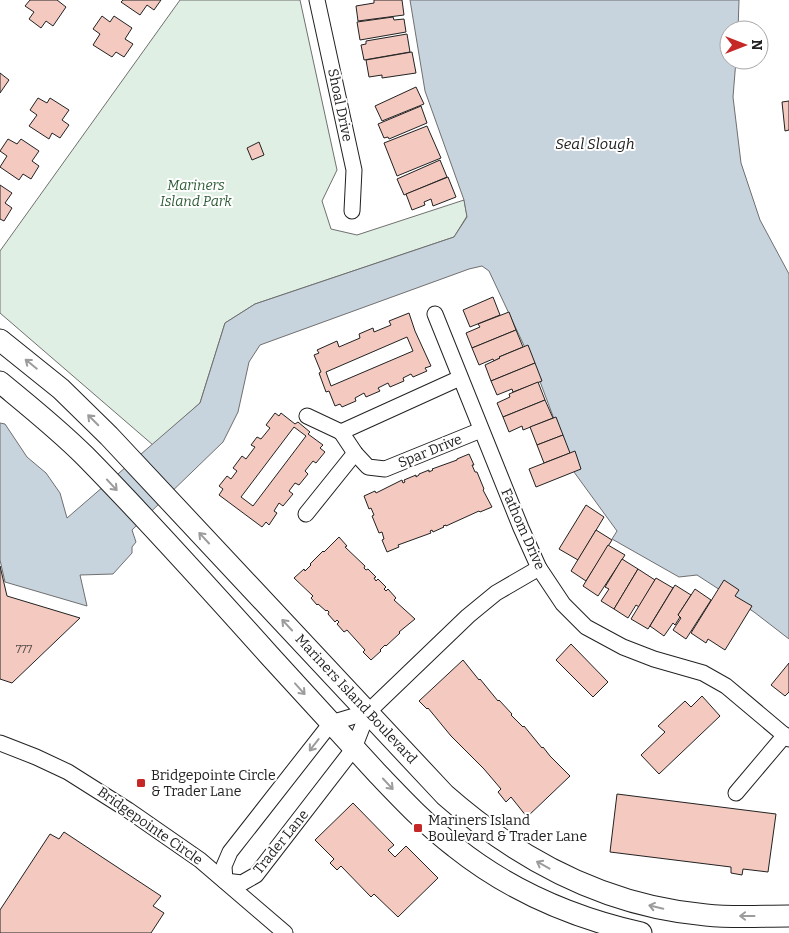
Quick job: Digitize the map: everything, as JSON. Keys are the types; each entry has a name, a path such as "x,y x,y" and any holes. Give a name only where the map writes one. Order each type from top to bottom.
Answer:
{"main road":[{"name":"Mariners Island Boulevard","path":"0,340 61,389 109,436 445,795 476,822 511,847 564,876 586,887 617,897 663,909 704,915 727,917 789,916"},
{"path":"0,382 84,455 354,748 419,816 455,848 494,874 536,897 576,915 642,933"}],"street":[{"name":"Shoal Drive","path":"317,0 354,170 352,211"},
{"name":"Fathom Drive","path":"435,314 539,568 563,604 586,626 631,650 654,659 703,673 726,686 787,737"},
{"path":"307,416 341,432 460,378"},
{"name":"Spar Drive","path":"341,432 354,453 368,467 384,469 481,430"},
{"path":"306,514 354,453"},
{"name":"Trader Lane","path":"225,881 242,883 256,875 354,748 368,712 468,616 496,593 539,568"},
{"name":"Trader Lane","path":"331,723 368,712"},
{"path":"225,881 224,866 230,852 331,723"},
{"path":"736,793 787,737"},
{"name":"Bridgepointe Circle","path":"0,743 36,757 84,781 172,840 225,881 285,933"}],"green space":[{"name":"Mariners Island Park","path":"180,0 300,0 337,170 322,201 331,229 357,235 464,200 467,216 454,237 255,304 225,323 200,403 153,445 0,313 0,251"}],"water":[{"name":"Seal Slough","path":"410,0 739,0 738,20 719,20 719,70 735,70 733,97 741,163 760,220 789,274 789,639 754,612 697,575 679,577 612,539 617,531 574,472 536,371 489,271 482,266 469,269 260,345 249,362 238,412 223,442 132,530 136,542 132,547 132,553 113,574 80,575 87,606 5,582 0,560 0,423 5,424 27,457 46,473 60,493 67,518 200,403 225,323 255,304 454,237 467,217 464,200 425,91"}],"building":[{"path":"30,0 57,0 66,7 53,26 46,21 41,28 29,19 34,12 25,6"},
{"path":"123,0 161,0 154,10 147,5 140,15 121,2"},
{"path":"374,0 402,0 404,15 358,21 356,6 374,3"},
{"path":"102,16 110,22 114,16 132,28 125,39 133,44 124,57 116,52 112,57 93,45 100,34 93,29"},
{"path":"393,17 394,20 404,19 406,32 360,40 357,22"},
{"path":"407,34 410,52 364,60 361,45 366,44 366,41"},
{"path":"412,52 416,73 382,78 382,75 369,77 366,60"},
{"path":"0,73 9,80 0,93"},
{"path":"416,87 424,104 382,121 375,106"},
{"path":"38,98 47,103 50,98 69,110 62,120 69,125 60,138 52,133 49,139 29,126 37,115 30,110"},
{"path":"789,101 789,130 785,131 782,102"},
{"path":"421,106 427,123 389,139 388,137 384,138 378,124"},
{"path":"427,126 441,158 397,176 384,143"},
{"path":"8,139 17,144 21,139 39,151 32,161 39,166 31,179 23,174 19,180 0,167 7,156 0,151"},
{"path":"259,142 264,155 252,160 247,148"},
{"path":"440,160 447,177 404,195 397,179"},
{"path":"448,177 456,197 433,206 431,199 424,202 425,205 412,210 406,194"},
{"path":"0,185 12,193 5,203 12,208 4,221 0,219"},
{"path":"493,297 500,315 470,327 463,310"},
{"path":"509,312 516,330 472,348 466,333 480,327 478,324"},
{"path":"409,313 431,366 425,368 427,371 413,377 411,374 403,378 404,381 390,387 388,383 378,388 380,391 366,397 364,393 355,398 356,401 342,407 340,404 335,406 329,391 326,392 319,373 321,372 314,355 319,353 317,350 337,341 339,347 360,338 359,334 373,328 374,332 391,325 389,321","holes":["407,337 413,351 331,386 326,372"]},
{"path":"516,330 523,347 494,361 493,359 479,365 472,348"},
{"path":"528,345 535,363 491,381 485,365"},
{"path":"535,363 542,381 513,392 512,389 497,395 491,381"},
{"path":"538,382 545,400 503,417 497,403 510,397 509,394"},
{"path":"545,400 553,418 523,430 522,426 509,432 503,417"},
{"path":"275,413 279,416 281,413 295,424 298,422 310,432 308,434 323,445 320,448 325,452 316,463 313,461 305,471 308,474 299,485 295,483 289,491 293,494 283,506 279,503 274,511 277,513 269,525 266,522 262,527 219,495 223,489 219,486 227,476 231,479 237,471 233,468 242,456 246,459 255,447 251,445 257,437 261,439 270,428 266,425","holes":["294,427 306,436 253,506 241,497"]},
{"path":"556,417 563,435 537,445 530,427"},
{"path":"563,435 570,453 544,463 537,445"},
{"path":"575,451 581,469 536,487 529,469"},
{"path":"469,454 475,472 477,472 483,490 492,507 443,526 433,532 432,530 430,531 431,533 398,545 399,547 387,552 382,540 384,539 382,532 379,533 372,516 374,515 371,508 369,509 364,496 375,491 376,493 402,480 403,483 405,482 404,480 416,475 416,477 429,470 429,472 432,469"},
{"path":"586,505 604,517 578,560 559,549"},
{"path":"596,530 612,540 586,581 571,571"},
{"path":"339,537 347,546 345,547 365,566 364,568 368,569 376,577 374,578 376,581 378,579 386,587 384,589 386,591 388,589 396,598 394,600 415,619 371,660 363,652 365,650 347,630 344,632 337,624 339,622 337,620 335,622 327,610 317,605 311,598 313,596 294,578 304,569 305,571"},
{"path":"608,545 625,555 598,596 583,586"},
{"path":"622,559 638,569 614,609 601,601 609,589 605,587"},
{"path":"0,566 7,596 80,618 12,683 0,679"},
{"path":"638,569 655,580 639,607 636,605 628,618 614,609"},
{"path":"656,578 673,588 648,629 631,619"},
{"path":"724,580 739,590 735,596 752,606 725,650 708,639 706,643 691,633"},
{"path":"675,585 691,595 678,615 680,617 675,625 673,623 664,636 650,626"},
{"path":"695,589 711,600 686,639 673,630 681,618 678,615"},
{"path":"571,644 608,682 593,697 556,660"},
{"path":"463,660 498,701 570,776 527,817 511,797 506,802 498,792 501,789 484,769 451,736 428,708 419,701"},
{"path":"789,663 789,692 785,696 771,685"},
{"path":"702,696 720,716 659,774 641,755 665,732 658,726 685,701 691,707"},
{"path":"617,794 776,814 768,872 743,869 742,875 731,873 731,867 610,852"},
{"path":"353,803 394,845 388,850 395,857 406,846 438,878 398,917 374,894 371,897 341,866 337,870 330,863 334,859 315,840"},
{"path":"64,832 161,896 153,906 164,913 151,933 0,933 0,910 50,834 59,839"}],"place":[{"name":"Bridgepointe Circle & Trader Lane","path":"141,783"},
{"name":"Mariners Island Boulevard & Trader Lane","path":"418,828"}]}
